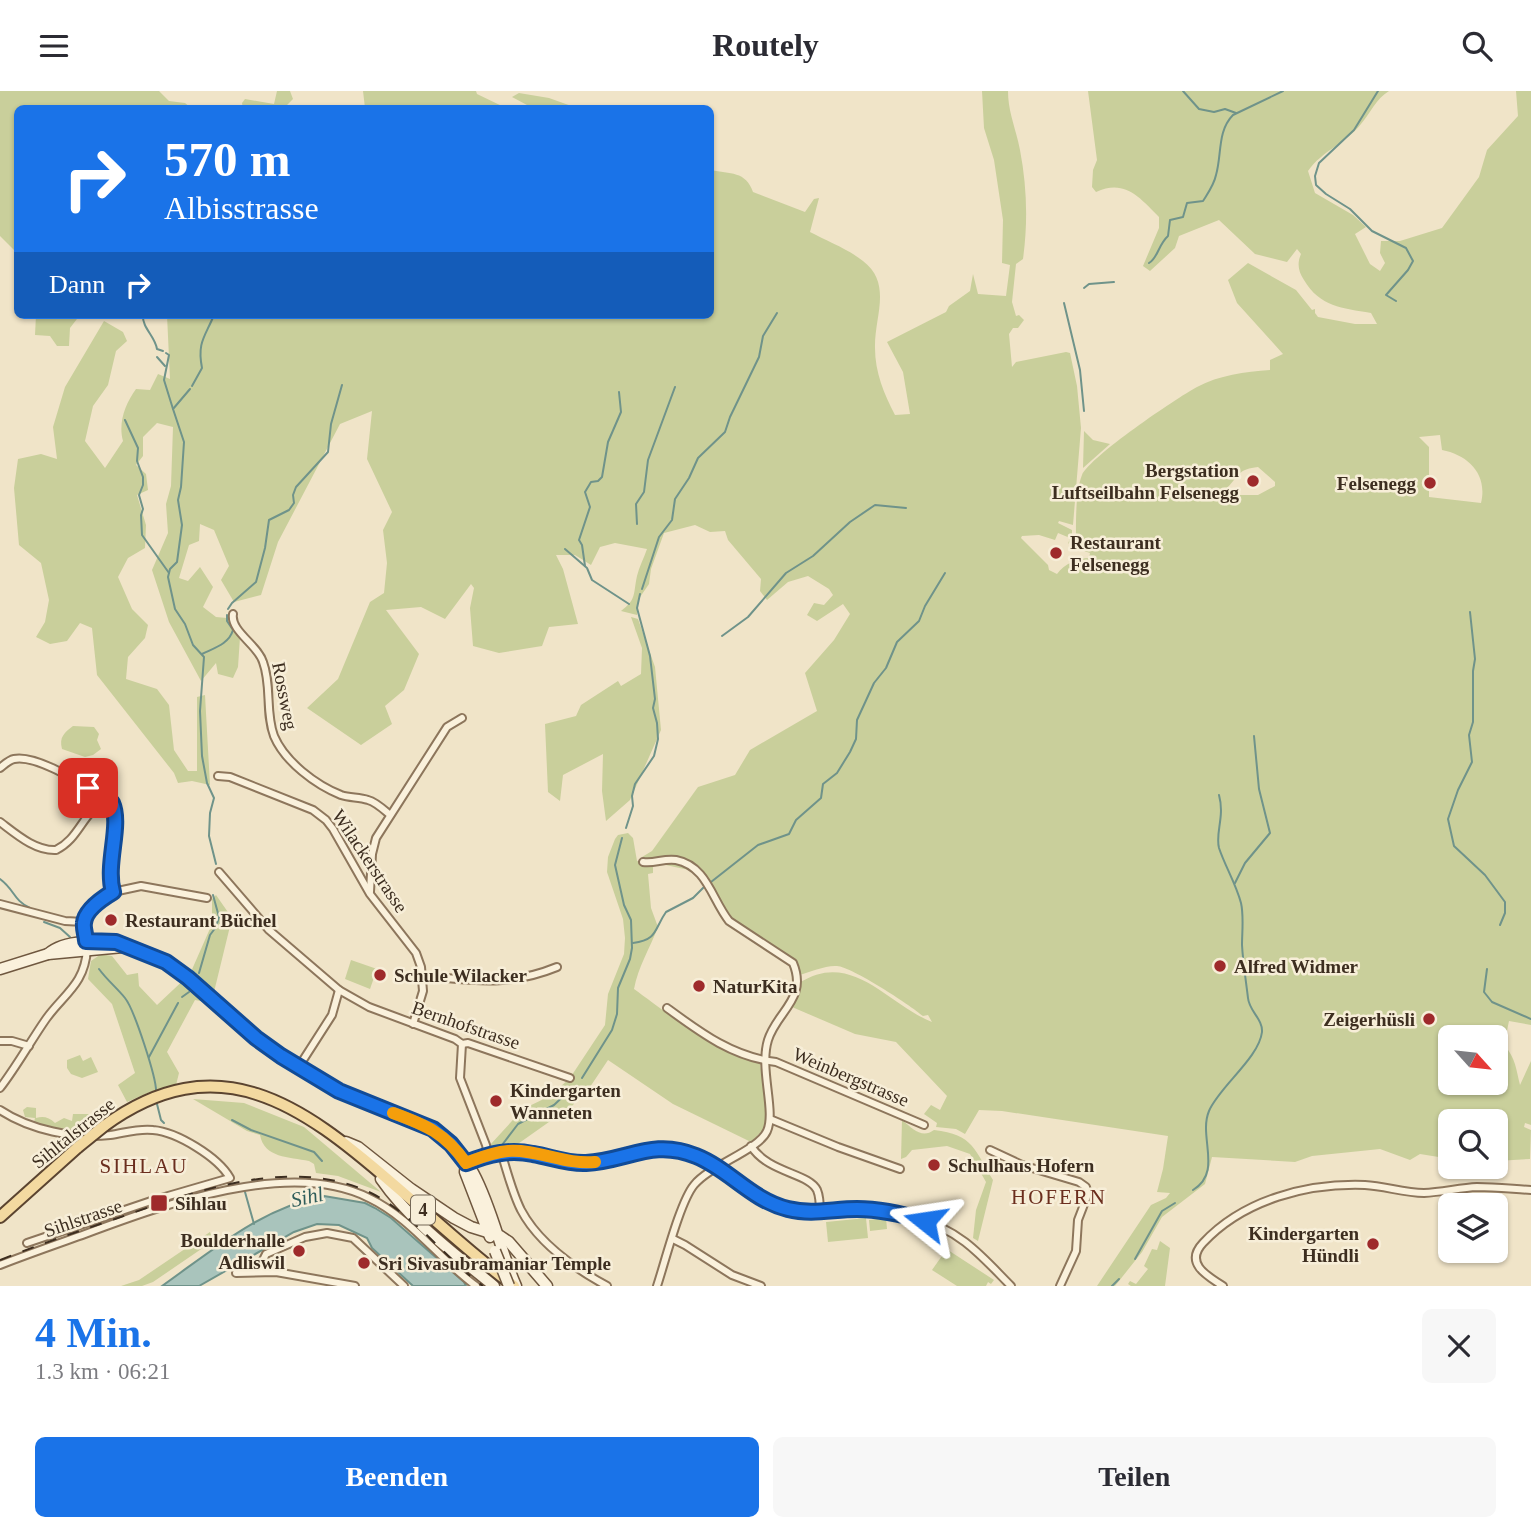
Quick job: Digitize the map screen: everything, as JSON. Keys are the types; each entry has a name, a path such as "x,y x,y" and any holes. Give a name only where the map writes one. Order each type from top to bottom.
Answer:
{"main road":[{"path":"0,969 48,954 60,947 116,942 148,953 176,968 262,1043 298,1067 339,1091 433,1129 451,1144 476,1178 495,1251 511,1284"},
{"name":"Sihltalstrasse","path":"0,1217 78,1147 134,1107 171,1093 207,1087 244,1090 293,1107 344,1141 511,1284"},
{"name":"Sihltalstrasse","path":"333,1135 381,1179 511,1284"},
{"path":"344,1141 358,1147 435,1206 471,1227 492,1233 509,1242 547,1286"},
{"path":"381,1179 391,1195 494,1286"},
{"path":"492,1233 504,1258 511,1284"}],"street":[{"name":"Rossweg","path":"233,614 234,623 260,654 264,663 270,721 281,749 314,780 339,794 373,802 390,814"},
{"path":"370,894 373,845 447,727 462,718"},
{"path":"0,768 13,759 29,760 49,767 112,803 115,813 110,875 113,892"},
{"name":"Wilackerstrasse","path":"218,776 230,778 320,814 333,829 370,894 415,953 423,977"},
{"path":"0,822 27,841 47,850 56,850 73,838 89,812 107,799"},
{"path":"643,862 677,860 689,867 707,881 729,921 793,963 798,979 795,995 772,1031 764,1061 770,1119 765,1135 715,1167 692,1187 657,1286"},
{"name":"Bernhofstrasse","path":"219,872 270,930 340,990 369,1007 456,1039 463,1045 468,1043 570,1078"},
{"path":"0,1088 48,1017 76,985 83,968 86,945 84,922 99,902 113,892 141,886 207,898"},
{"path":"0,904 65,921 84,922"},
{"path":"413,1024 421,1002 423,977 519,980 557,967"},
{"path":"298,1067 332,1015 340,990"},
{"name":"Weinbergstrasse","path":"667,1008 710,1039 751,1059 776,1062 924,1125"},
{"path":"0,1041 29,1046"},
{"path":"463,1045 460,1078 488,1155"},
{"path":"0,1110 22,1122 62,1132 100,1136 151,1129 164,1132 193,1146 230,1178 151,1201 27,1243"},
{"path":"770,1119 900,1169"},
{"path":"751,1146 758,1156 768,1163 811,1181 817,1190 820,1213"},
{"path":"466,1163 488,1155 518,1151 584,1163 614,1159 646,1149 670,1148 698,1156 749,1192 772,1204 797,1211 820,1213 856,1209 902,1213 925,1221 964,1241 1011,1286"},
{"path":"990,1150 1022,1165 1079,1182 1086,1187 1088,1194 1078,1220 1076,1251 1060,1286"},
{"path":"501,1152 520,1206 533,1228 563,1258 607,1286"},
{"name":"Sihlstrasse","path":"0,1265 120,1221 214,1194 247,1186 306,1182 342,1187 380,1203 475,1286"},
{"path":"1223,1286 1199,1270 1195,1258 1200,1245 1241,1214 1268,1200 1297,1190 1340,1185 1368,1185 1424,1193 1475,1187 1531,1190"},
{"path":"264,1271 265,1254 305,1237 327,1233 352,1238 404,1286"},
{"path":"673,1240 732,1275 761,1286"},
{"path":"236,1273 264,1271 355,1286"}],"green space":[{"path":"0,91 159,91 169,101 187,105 14,105 14,250 0,236"},
{"path":"277,91 290,91 293,99 287,105 242,103 245,99 274,104"},
{"path":"363,91 476,91 500,105 365,105"},
{"path":"982,91 1008,91 1025,191 1026,232 1023,259 1016,264 1012,302 1016,316 1019,315 1024,320 1009,334 1012,367 1016,362 1070,353 1077,386 1081,428 1073,525 1059,521 1058,523 1072,530 1072,540 1068,544 1070,538 1058,533 1055,540 1039,535 1021,538 1048,565 1049,570 1057,574 1072,562 1089,558 1090,553 1084,551 1089,548 1078,548 1076,545 1076,509 1082,475 1089,466 1135,428 1197,387 1223,377 1270,370 1270,360 1283,354 1237,303 1228,280 1248,263 1296,290 1312,310 1315,309 1318,317 1355,324 1377,324 1371,313 1333,305 1317,296 1300,273 1301,254 1297,249 1287,262 1255,254 1219,220 1179,236 1175,248 1150,271 1143,266 1159,228 1159,217 1131,192 1115,188 1096,192 1092,187 1093,170 1097,160 1088,91 1389,91 1355,131 1320,158 1308,171 1315,193 1353,215 1366,227 1355,234 1370,264 1380,271 1385,263 1380,253 1381,241 1400,241 1442,228 1479,177 1487,150 1518,116 1516,91 1531,91 1531,1025 1509,1021 1508,1026 1438,1025 1438,1095 1508,1095 1508,1050 1520,1085 1531,1061 1531,1125 1525,1123 1524,1127 1531,1130 1530,1159 1508,1160 1508,1109 1438,1109 1438,1157 1420,1154 1410,1160 1380,1149 1312,1156 1295,1162 1212,1157 1205,1184 1162,1217 1142,1252 1115,1286 1097,1286 1151,1205 1170,1193 1157,1192 1168,1136 1002,1111 979,1110 965,1134 956,1129 936,1127 937,1123 924,1114 931,1105 940,1110 947,1096 896,1042 855,1034 792,1007 799,983 818,974 836,972 868,983 932,1022 928,1015 923,1016 881,987 844,968 828,967 799,975 796,960 759,940 726,915 708,880 689,870 647,861 642,857 652,851 698,787 735,775 750,750 817,711 805,673 834,640 850,614 843,604 817,621 807,615 814,603 824,605 833,595 829,589 808,576 788,582 767,600 760,591 761,579 728,540 725,531 710,532 695,525 664,533 651,569 649,584 638,600 637,615 621,611 632,599 647,549 615,543 600,547 591,565 575,555 556,555 563,569 578,624 549,627 542,646 499,653 473,646 470,608 474,588 471,584 445,619 421,607 386,610 419,654 404,690 385,706 392,724 361,745 307,708 338,679 370,602 384,593 387,563 383,530 392,512 367,459 372,411 340,424 278,542 261,595 234,602 221,580 229,566 214,530 200,524 199,541 189,545 179,578 188,581 200,567 213,587 203,607 216,617 227,618 240,637 238,667 233,678 218,674 216,663 201,681 169,622 152,570 168,533 166,504 171,486 173,427 157,423 143,437 143,456 136,465 146,474 148,490 137,495 146,525 145,548 128,558 118,577 132,609 148,625 145,638 128,657 126,679 157,689 169,705 174,750 188,771 197,771 197,697 205,695 210,785 192,781 178,783 174,773 97,675 92,628 80,623 67,641 50,644 36,637 45,622 49,600 41,563 19,545 14,488 18,459 41,454 57,459 53,427 65,387 104,321 123,332 127,341 116,351 108,385 93,406 85,441 105,468 123,441 121,427 124,414 136,389 150,390 158,374 170,379 167,319 714,319 714,170 742,177 753,192 805,212 814,199 819,198 810,232 863,261 877,280 880,290 875,336 878,374 895,415 910,414 903,372 887,342 946,312 949,306 970,291 973,274 978,294 1006,296 1010,265 1002,263 1003,220 994,160 984,128","holes":["1440,435 1442,450 1468,461 1479,475 1482,483 1481,503 1429,497 1429,447 1419,437","1258,467 1275,482 1275,486 1258,495 1238,495 1228,487 1240,473"]},
{"path":"519,93 549,98 569,105 527,105 512,97"},
{"path":"36,319 77,319 70,328 69,346 57,346 50,336 35,335"},
{"path":"1084,431 1093,440 1110,444 1083,468"},
{"path":"631,617 638,619 655,667 661,730 630,800 606,821 602,791 603,754 563,775 560,801 548,792 545,724 576,716 581,705 618,681 621,686 641,674 642,648"},
{"path":"73,726 94,727 99,734 97,740 101,749 85,757 62,749 63,736"},
{"path":"628,833 633,838 637,861 653,865 653,873 648,874 651,908 658,927 641,965 634,989 711,1043 728,1052 760,1062 767,1117 765,1128 751,1142 673,1104 608,1060 590,1087 585,1089 573,1105 515,1146 493,1148 490,1145 523,1109 550,1096 570,1078 605,1025 608,994 624,954 625,938 623,919 607,872 608,857 618,835"},
{"path":"216,895 232,918 214,992 206,1002 195,1000 167,1052 179,1073 176,1085 127,1102 118,1085 135,1073 112,1004 88,979 91,961 101,954 112,956 127,975 138,973 139,986 157,1005 190,974 212,924 212,899"},
{"path":"351,960 377,969 370,989 345,979"},
{"path":"80,1055 83,1061 91,1057 98,1072 82,1078 71,1074 67,1068 67,1060"},
{"path":"193,1099 244,1103 304,1127 381,1192 338,1176 316,1173 314,1164 309,1161 278,1155 262,1143 260,1135 247,1131"},
{"path":"27,1107 36,1108 36,1118 46,1117 55,1123 64,1118 72,1121 73,1114 92,1114 94,1119 79,1131 68,1134 38,1125 34,1122 35,1118 25,1117 23,1110"},
{"path":"902,1120 922,1133 934,1130 957,1136 977,1152 993,1180 978,1241 973,1238 976,1210 986,1182 970,1154 947,1146 912,1150 901,1159"},
{"path":"866,1218 868,1238 828,1242 826,1222"},
{"path":"886,1218 887,1229 870,1231 869,1220"},
{"path":"210,1232 213,1241 153,1282 142,1286 121,1286 139,1280"},
{"path":"928,1237 994,1280 986,1286 957,1286 932,1270 944,1253 926,1241"},
{"path":"1160,1241 1170,1248 1165,1286 1128,1284 1130,1281 1136,1284 1148,1269 1144,1266 1152,1249 1157,1250"}],"water":[{"path":"324,1196 365,1203 391,1218 466,1286 413,1286 372,1248 367,1238 339,1225 317,1224 294,1232 199,1286 162,1286 259,1220 279,1210"}],"waterway":[{"path":"1183,91 1199,109 1214,112 1225,109 1236,113"},
{"path":"1149,263 1168,236 1170,220 1183,217 1187,203 1203,201 1211,189 1218,167 1222,136 1228,121 1233,115 1283,91"},
{"path":"1378,91 1354,130 1319,163 1315,176 1316,185 1350,209 1372,231 1406,248 1413,261 1386,295 1396,301"},
{"path":"1084,288 1089,284 1114,282"},
{"path":"1064,303 1080,370 1084,411"},
{"path":"642,589 659,537 672,520 675,499 698,458 725,432 759,357 763,336 777,313"},
{"path":"143,319 157,349 163,351"},
{"path":"192,386 202,368 201,346 212,319"},
{"path":"166,353 169,355 164,380 173,409"},
{"path":"157,357 165,366"},
{"path":"228,609 256,582 269,520 289,510 294,503 296,487 328,452 331,424 342,385"},
{"path":"637,524 636,504 644,492 648,460 675,387"},
{"path":"190,389 173,409 184,442 178,500 182,525 177,562 170,569 168,577 175,609 185,624 193,645 204,657 200,711 202,756 207,783 214,798 209,836 216,864"},
{"path":"585,566 579,540 590,507 585,492 591,482 602,477 608,442 621,412 619,392"},
{"path":"125,420 138,448 137,461 143,477 139,495 143,509 142,535 169,573"},
{"path":"722,636 748,617 786,573 813,556 850,522 875,505 906,508"},
{"path":"565,549 587,568 592,580 629,604"},
{"path":"711,882 758,845 789,834 796,820 821,798 823,784 837,773 856,739 857,720 874,683 886,668 897,642 919,621 945,573"},
{"path":"626,828 633,806 635,784 654,756 658,739 650,656 637,608 640,594"},
{"path":"1470,612 1475,659 1473,722 1469,735 1472,762 1448,819 1454,846 1485,875 1505,902 1505,913 1500,925"},
{"path":"202,654 220,645 231,635 233,630 227,621 227,615"},
{"path":"1235,883 1245,863 1270,833 1259,789 1254,736"},
{"path":"1193,1190 1202,1183 1207,1174 1206,1121 1209,1111 1254,1052 1262,1032 1248,998 1242,952 1241,903 1219,848 1219,795"},
{"path":"582,1078 612,1030 617,1014 618,988 632,948 631,920 624,905 615,865 622,838"},
{"path":"0,879 20,902 30,908"},
{"path":"633,943 651,936 666,912 693,898 704,887"},
{"path":"199,973 210,935 219,917 213,895"},
{"path":"44,922 60,928 70,937"},
{"path":"99,969 129,1005 149,1059 156,1092"},
{"path":"1487,969 1484,992 1492,1002 1531,1019"},
{"path":"182,997 189,992"},
{"path":"149,1057 178,1003"},
{"path":"502,1145 518,1124 554,1105 571,1089"},
{"path":"157,1104 164,1123"},
{"path":"232,1120 251,1130 314,1152 322,1161"},
{"path":"245,1192 254,1224"},
{"path":"1135,1259 1162,1211 1175,1203"},
{"path":"1112,1286 1119,1279"}],"railway":[{"path":"0,1260 210,1189 243,1181 310,1177 342,1182 388,1203 483,1286"}],"slow traffic":[{"path":"393,1113 428,1126 441,1135 466,1163 509,1151 570,1162 595,1162"}],"place":[{"name":"Bergstation Luftseilbahn Felsenegg","path":"1253,481"},
{"name":"Felsenegg","path":"1430,483"},
{"name":"Restaurant Felsenegg","path":"1056,553"},
{"name":"Restaurant Büchel","path":"111,920"},
{"name":"Alfred Widmer","path":"1220,966"},
{"name":"Schule Wilacker","path":"380,975"},
{"name":"NaturKita","path":"699,986"},
{"name":"Zeigerhüsli","path":"1429,1019"},
{"name":"Kindergarten Wanneten","path":"496,1101"},
{"name":"Schulhaus Hofern","path":"934,1165"},
{"name":"Sihlau","path":"159,1203"},
{"name":"Kindergarten Hündli","path":"1373,1244"},
{"name":"Boulderhalle Adliswil","path":"299,1251"},
{"name":"Sri Sivasubramaniar Temple","path":"364,1263"}],"district":[{"name":"SIHLAU","path":"144,1166"},
{"name":"HOFERN","path":"1059,1197"}],"route":[{"path":"88,788 112,803 115,813 110,875 113,892 99,902 87,916 84,922 86,941 116,942 166,962 281,1056 326,1085 433,1129 451,1144 466,1163 509,1151 584,1163 614,1159 646,1149 670,1148 698,1156 749,1192 785,1209 820,1213 856,1209 902,1213 925,1221"}],"water label":[{"name":"Sihl","path":"307,1197"}]}
